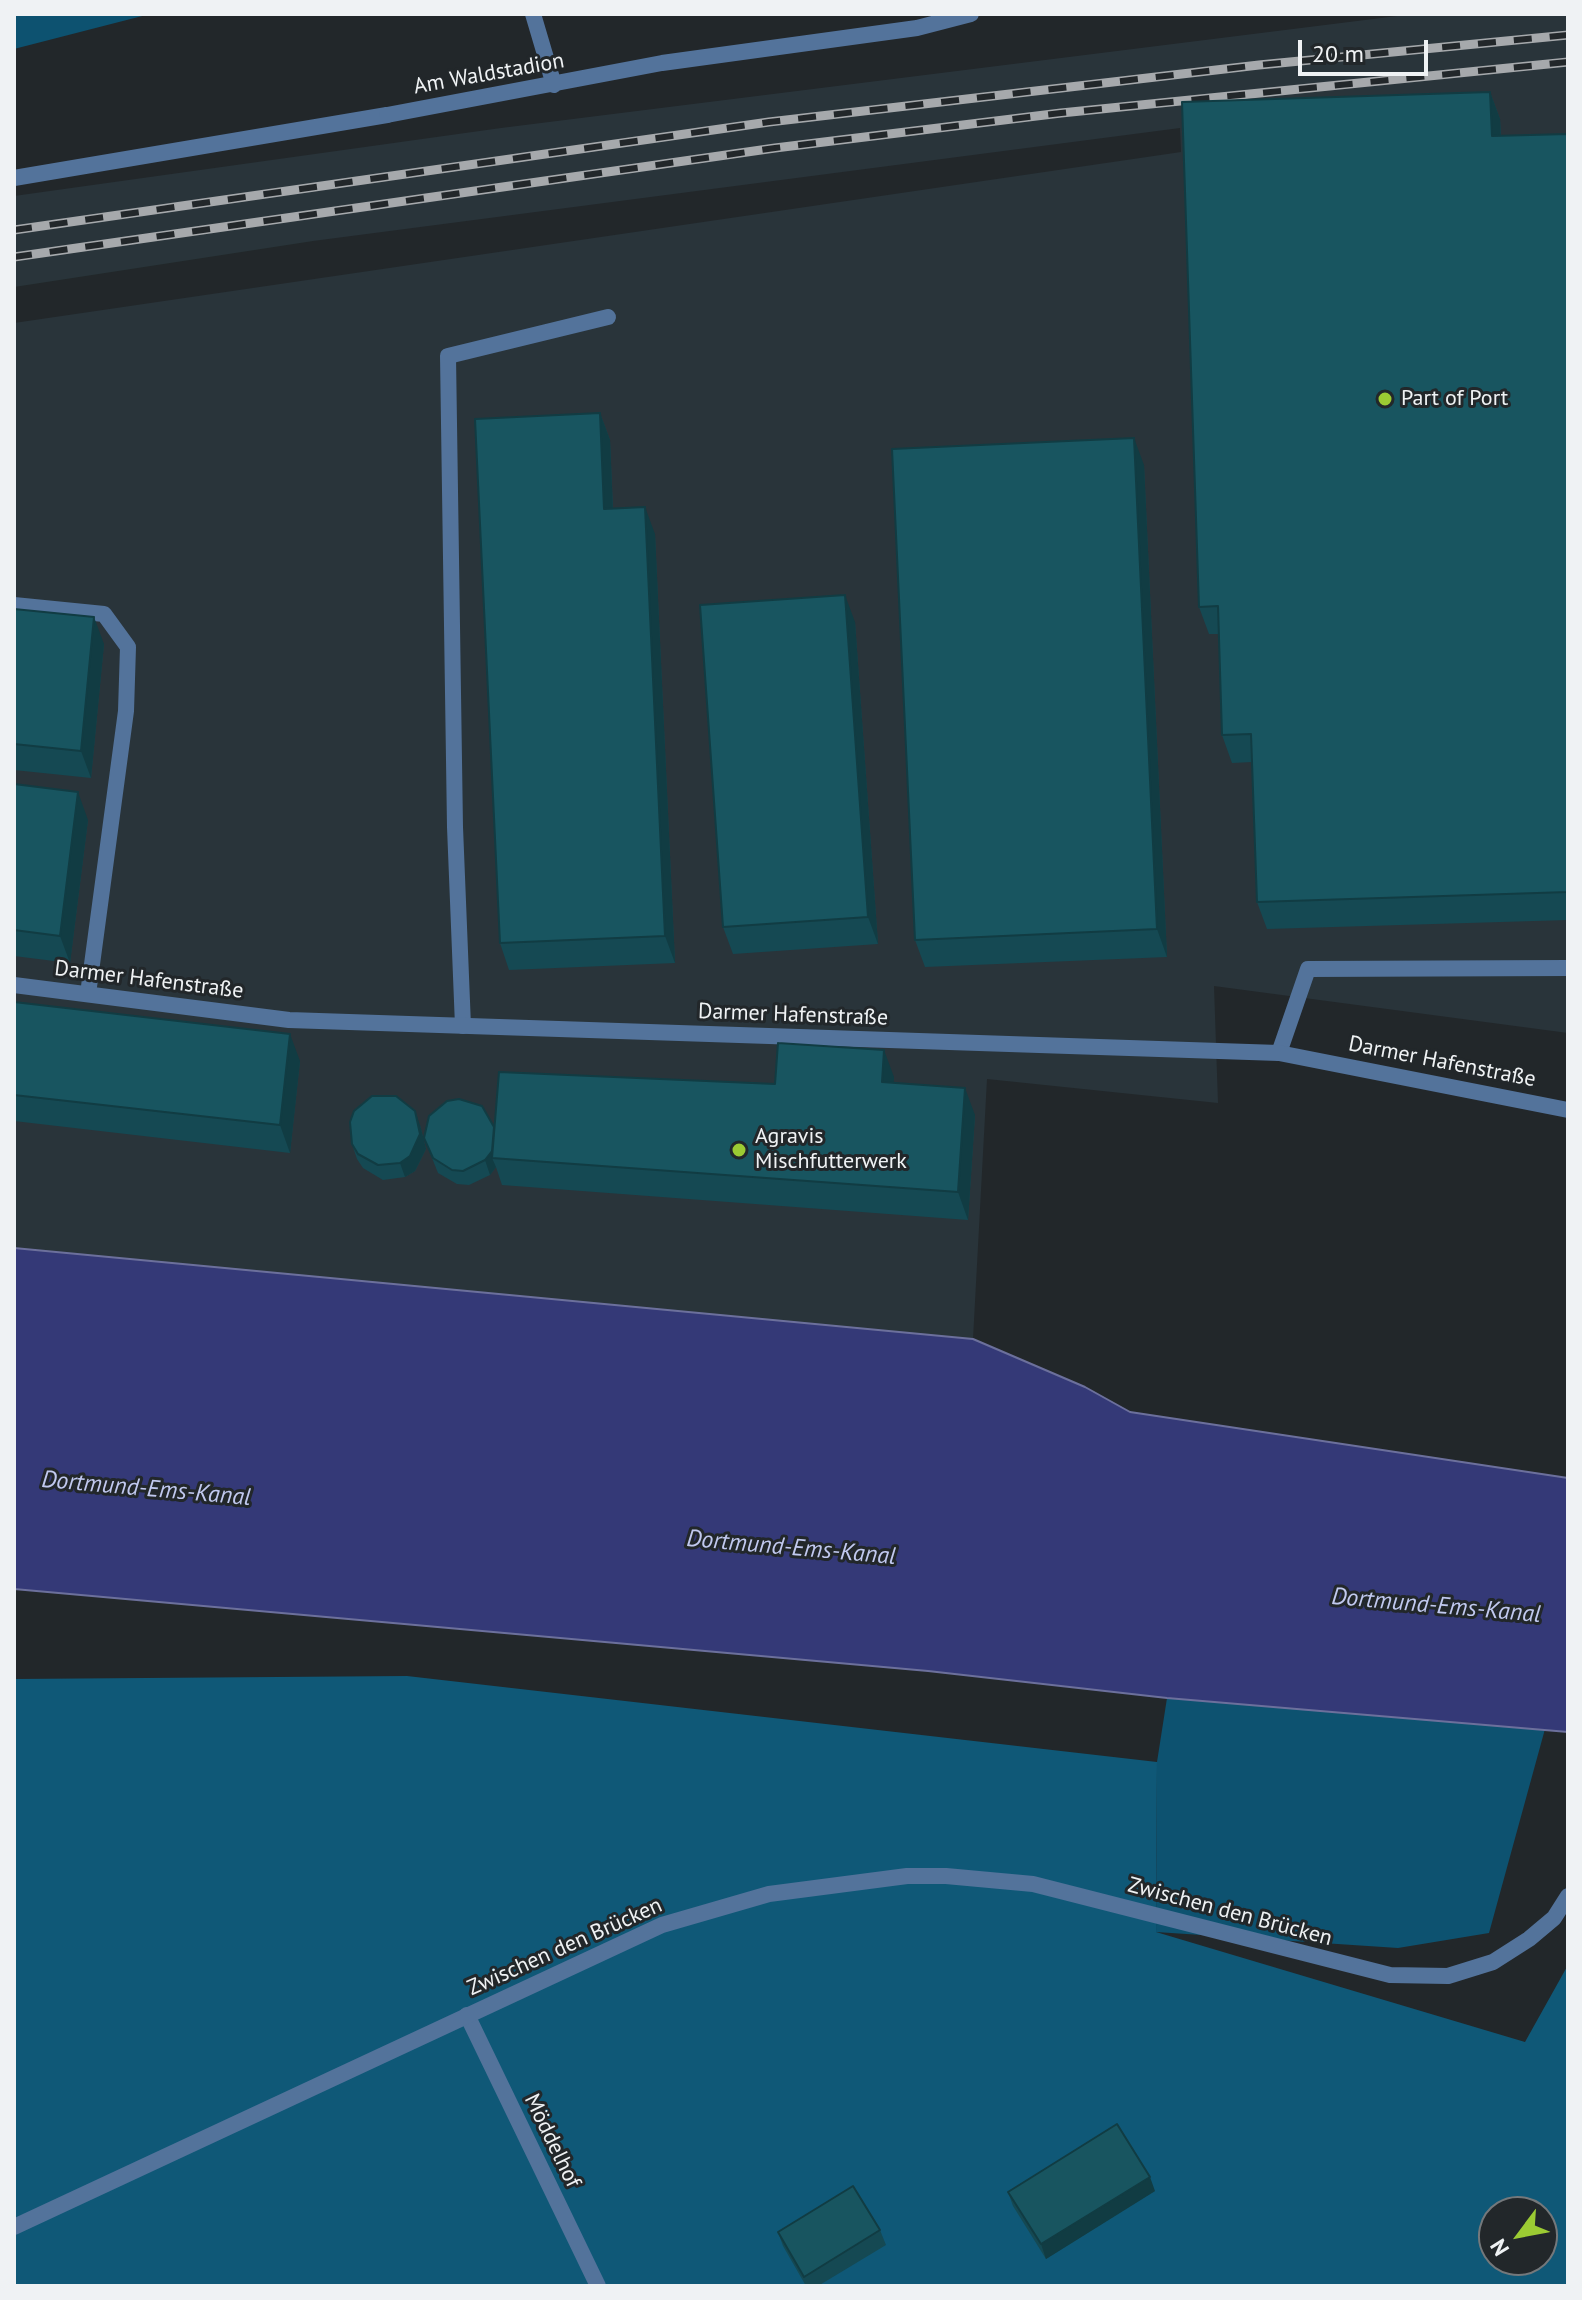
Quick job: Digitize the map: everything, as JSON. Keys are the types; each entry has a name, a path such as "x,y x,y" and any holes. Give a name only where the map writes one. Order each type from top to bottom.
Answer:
{"street":[{"path":"533,14 554,85"},
{"name":"Am Waldstadion","path":"14,178 387,115 662,63 917,28 971,14"},
{"path":"463,1026 455,827 448,356 608,317"},
{"path":"14,605 104,614 128,647 126,711 88,994"},
{"path":"1279,1053 1308,969 1568,968"},
{"name":"Darmer Hafenstraße","path":"14,985 289,1020 1279,1053 1568,1110"},
{"name":"Zwischen den Brücken","path":"14,2227 662,1925 769,1894 864,1879 946,1876 1033,1884 1390,1975 1448,1976 1493,1962 1554,1918 1568,1896"},
{"name":"Möddelhof","path":"467,2015 598,2286"}],"shaded area":[{"path":"14,14 150,14 14,49"},
{"path":"1413,14 1568,14 1568,1033 1214,986 1218,1103 987,1079 973,1339 14,1248 14,323 1181,152 1180,128 313,241 14,287 14,196 501,128"},
{"path":"407,1676 1157,1762 1156,1932 1525,2042 1568,1965 1568,2286 14,2286 14,1679"},
{"path":"1167,1698 1545,1729 1489,1933 1398,1948 1156,1932 1157,1762"}],"water":[{"name":"Dortmund-Ems-Kanal","path":"14,1248 973,1339 1085,1387 1130,1412 1568,1478 1568,1732 1167,1698 928,1671 14,1589"}],"building":[{"name":"Part of Port","path":"1490,92 1492,136 1568,134 1568,892 1257,902 1251,734 1222,735 1218,606 1199,607 1182,102"},
{"path":"600,413 604,509 645,507 665,936 500,943 475,419"},
{"path":"1134,438 1157,929 915,940 892,449"},
{"path":"845,595 868,917 723,927 700,605"},
{"path":"14,609 94,617 81,751 14,744"},
{"path":"14,784 78,792 60,936 14,930"},
{"path":"14,1002 290,1034 280,1125 14,1095"},
{"name":"Agravis Mischfutterwerk","path":"778,1043 884,1050 882,1082 965,1088 958,1192 492,1158 499,1072 775,1084"},
{"path":"372,1096 396,1096 415,1111 420,1134 410,1156 400,1163 378,1165 358,1154 352,1144 350,1122 354,1111"},
{"path":"459,1099 482,1106 494,1127 492,1151 485,1160 463,1171 452,1170 433,1158 424,1138 429,1116 447,1101"},
{"path":"1117,2124 1150,2177 1041,2244 1008,2192"},
{"path":"853,2186 880,2230 804,2277 778,2232"}],"railway":[{"path":"14,230 769,122 1259,65 1568,35"},
{"path":"14,257 775,148 1061,113 1568,62"}],"place":[{"name":"Part of Port","path":"1385,399"},
{"name":"Agravis Mischfutterwerk","path":"739,1150"}]}
